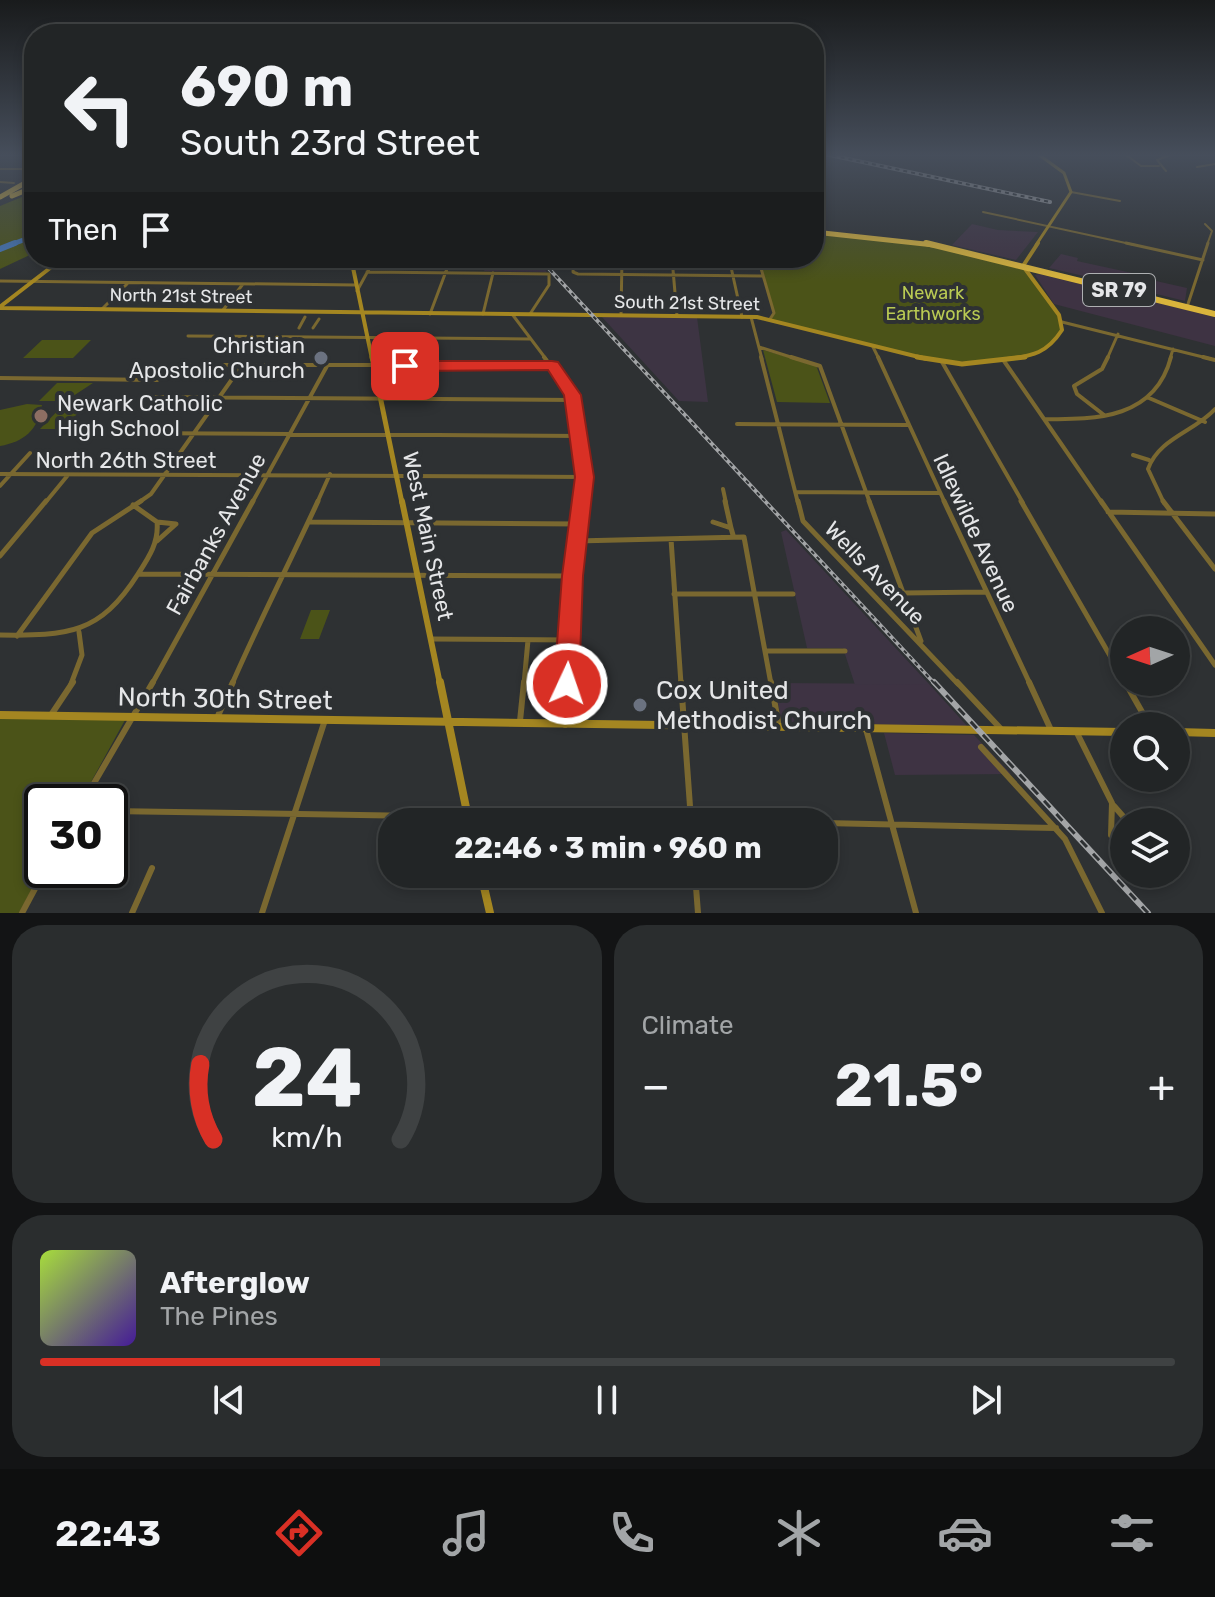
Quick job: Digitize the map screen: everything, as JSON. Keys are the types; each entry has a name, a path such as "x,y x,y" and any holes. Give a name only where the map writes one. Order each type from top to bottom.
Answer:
{"highway":[{"name":"SR 79","path":"824,235 923,243 1188,306"},
{"name":"SR 79","path":"1023,266 1188,306"},
{"path":"1188,306 1215,312"}],"main road":[{"path":"1062,322 1023,266 1068,197"},
{"path":"0,307 50,268"},
{"name":"West Main Street","path":"353,268 466,808"},
{"name":"North 21st Street","path":"0,307 361,312"},
{"name":"South 21st Street","path":"361,312 751,317 770,319 942,362 1004,361 1033,356 1058,340 1062,322"},
{"name":"North 30th Street","path":"0,715 1110,732"},
{"path":"1190,732 1215,733"},
{"path":"484,888 490,913"}],"street":[{"path":"1096,197 1120,201 1105,197"},
{"path":"983,212 1203,260"},
{"path":"1188,306 1212,231 1205,224"},
{"path":"0,281 356,288 369,268"},
{"path":"430,314 447,268"},
{"path":"573,268 573,272 762,276"},
{"path":"621,268 621,315"},
{"path":"673,268 677,316"},
{"path":"731,268 742,317"},
{"path":"760,268 774,313 770,319"},
{"path":"367,272 549,274 549,285 530,314"},
{"path":"483,314 493,273"},
{"path":"101,309 129,283"},
{"path":"223,310 243,284"},
{"path":"512,314 575,400 581,436 584,477 572,576 565,725"},
{"path":"299,328 305,317"},
{"name":"Wells Avenue","path":"751,317 803,521 1002,730"},
{"path":"313,328 319,319"},
{"path":"1062,322 1215,360"},
{"path":"1104,415 1077,394 1074,386 1102,369 1118,334"},
{"path":"188,336 530,339"},
{"path":"759,347 819,365 923,646"},
{"name":"Idlewilde Avenue","path":"873,347 1051,731"},
{"path":"1044,419 1104,415 1148,397 1161,386 1173,349"},
{"path":"1004,361 1215,665"},
{"path":"942,362 1110,655"},
{"path":"0,378 160,379 179,365 552,365"},
{"path":"17,636 92,533 151,494 242,365"},
{"name":"Fairbanks Avenue","path":"93,784 127,722 134,717 327,366"},
{"path":"154,397 575,400"},
{"path":"1148,397 1205,422"},
{"path":"1215,409 1205,422 1164,444 1149,460 1151,479 1171,513 1215,569"},
{"path":"737,424 908,425"},
{"path":"125,433 581,436"},
{"path":"0,486 30,453"},
{"path":"1133,455 1149,460"},
{"name":"North 26th Street","path":"0,474 584,477"},
{"path":"217,719 280,575 309,522 330,474"},
{"path":"0,556 68,475"},
{"path":"723,489 732,531"},
{"path":"796,492 940,493"},
{"path":"0,635 62,637 79,632 117,606 157,541 176,524 157,522 133,505"},
{"path":"1108,512 1215,514"},
{"path":"157,522 157,541"},
{"path":"309,522 579,524"},
{"path":"713,522 746,539 779,727"},
{"path":"576,541 671,539 732,531"},
{"path":"671,539 690,808"},
{"path":"139,574 572,576"},
{"path":"903,593 986,592"},
{"path":"674,594 793,594"},
{"path":"50,716 81,666 85,651 79,632"},
{"path":"431,639 569,640"},
{"path":"519,723 528,640"},
{"path":"765,651 845,651"},
{"path":"262,913 325,720"},
{"path":"866,729 916,913"},
{"path":"1076,731 1116,808"},
{"path":"981,747 1073,850 1102,913"},
{"path":"1112,803 1112,808"},
{"path":"128,811 378,817"},
{"path":"838,823 1056,828"},
{"path":"132,913 152,868"},
{"path":"22,913 35,888"},
{"path":"696,888 698,913"}],"shaded area":[{"path":"972,224 998,230 1038,232 1016,260 952,245"},
{"path":"1061,254 1078,258 1077,261 1132,273 1127,286 1049,268"},
{"path":"485,268 543,268 547,272 484,271"},
{"path":"1035,275 1215,317 1215,346 1054,304"},
{"path":"1134,276 1187,288 1185,301 1128,287"},
{"path":"601,316 697,317 708,402 679,401"},
{"path":"786,530 929,684 855,685 843,648 807,648 781,532"},
{"path":"774,683 929,684 968,727 787,722 781,718"},
{"path":"884,733 974,735 1011,774 895,775"}],"green space":[{"path":"24,197 24,258 0,269 0,206"},
{"name":"Newark Earthworks","path":"824,236 905,241 1023,266 1059,315 1062,330 1043,351 1012,361 972,362 879,348 770,319 774,313 761,268 824,268"},
{"path":"42,340 91,340 73,358 23,358"},
{"path":"763,350 816,365 830,403 777,402"},
{"path":"57,383 93,383 67,400 89,401 63,429 40,429 67,401 39,401"},
{"path":"27,404 42,405 33,428 23,438 0,446 0,410"},
{"path":"311,610 330,610 319,639 300,639"},
{"path":"0,717 125,720 90,784 24,784 24,888 32,888 19,913 0,913"}],"waterway":[{"path":"10,245 24,240"},
{"path":"10,245 15,243"},
{"path":"0,249 10,245"}],"railway":[{"path":"1025,197 1050,202"},
{"path":"548,268 935,684"},
{"path":"934,682 1148,913"}],"place":[{"name":"Christian Apostolic Church","path":"321,358"},
{"name":"Newark Catholic High School","path":"41,416"},
{"name":"Cox United Methodist Church","path":"640,705"}],"route":[{"path":"405,366 552,365 573,395 585,460 584,491 572,576 567,684"}]}
